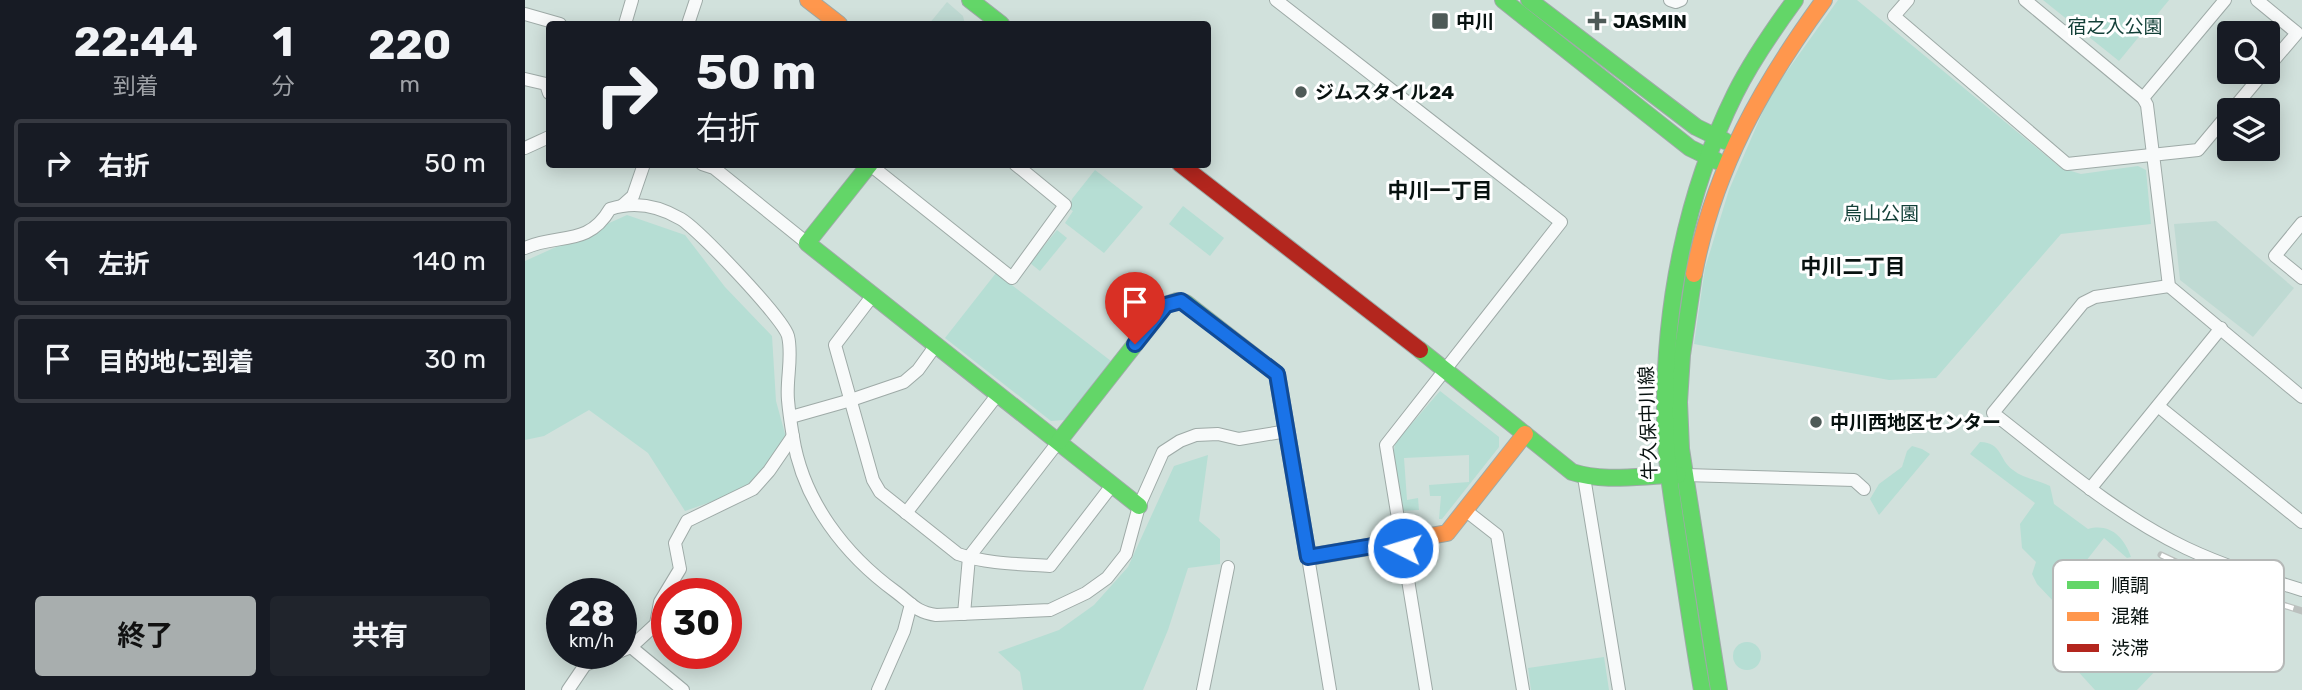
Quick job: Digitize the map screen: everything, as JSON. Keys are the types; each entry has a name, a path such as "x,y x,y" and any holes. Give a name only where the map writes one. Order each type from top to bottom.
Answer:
{"street":[{"path":"626,21 632,0"},
{"path":"689,21 696,0"},
{"path":"808,0 835,21"},
{"path":"970,0 990,21"},
{"path":"1276,0 1561,222 1386,445 1426,690"},
{"path":"1503,0 1690,148 1727,164"},
{"path":"1529,0 1696,127 1735,145"},
{"path":"1670,0 1681,0"},
{"name":"牛久保中川線","path":"1702,690 1665,382 1671,311 1700,177 1715,136 1750,66 1795,0"},
{"name":"牛久保中川線","path":"1719,690 1677,475 1686,311 1701,243 1735,145 1765,86 1824,0"},
{"path":"1908,0 1894,16 2067,164 2153,157 2198,150 2217,128"},
{"path":"2025,0 2143,98 2147,105 2169,286 2302,397"},
{"path":"2143,98 2225,0"},
{"path":"2257,0 2297,33 2280,53"},
{"path":"525,14 550,21"},
{"path":"525,79 546,85"},
{"path":"2243,98 2254,84"},
{"path":"525,148 546,138"},
{"path":"623,205 633,196 644,168"},
{"path":"714,168 1139,506"},
{"path":"807,243 867,168"},
{"path":"873,168 1011,278 1065,205 1020,168"},
{"path":"1184,168 1446,370 1572,472 1584,477 1606,480 1677,475 1854,480 1864,489"},
{"path":"525,248 534,244 569,239 591,231 603,222 610,209 623,205 637,204 661,209 683,219 775,315 788,334 788,400 800,471 834,533 868,572 921,613 936,615 1050,610 1086,593 1107,578 1126,554 1139,506 1163,452 1196,435 1218,434 1239,439 1287,430"},
{"path":"2302,223 2276,256 2302,278"},
{"path":"2169,286 2095,297 2083,303 1993,413 2126,514 2185,547 2216,560"},
{"path":"873,295 835,345 873,480 880,492 958,554 1050,566 1113,484"},
{"path":"964,614 969,557 1166,305 1177,301 1186,303 1277,374 1330,690"},
{"path":"2090,489 2221,328"},
{"path":"791,417 904,382 918,370 936,345"},
{"path":"906,513 998,394"},
{"path":"2158,406 2302,522"},
{"path":"1308,557 1447,533 1525,434"},
{"path":"637,639 656,624 660,602 680,569 675,543 687,522 753,489 793,436"},
{"path":"1584,477 1619,690"},
{"path":"1465,510 1497,536 1523,690"},
{"path":"1203,690 1228,567"},
{"path":"2284,584 2302,590"},
{"path":"878,690 904,631 911,604"},
{"path":"637,659 684,690"},
{"path":"568,690 583,669"}],"shaded area":[{"path":"947,2 963,16 964,21 931,21"},
{"path":"2216,221 2294,288 2253,337 2180,280 2174,224"}],"green space":[{"name":"烏山公園","path":"1838,0 1857,0 2061,168 2081,174 2138,166 2146,170 2151,224 2061,234 1936,378 1889,380 1694,344 1705,268 1729,190 1770,95"},
{"name":"宿之入公園","path":"2043,0 2169,0 2119,61"},
{"path":"1095,170 1143,207 1104,253 1065,223 1073,211 1070,209 1072,199"},
{"path":"1183,206 1224,238 1210,256 1169,224"},
{"path":"627,215 685,235 725,287 772,336 776,401 787,441 745,490 685,511 648,453 589,410 544,436 525,440 525,261"},
{"path":"1057,230 1067,238 1040,271 1030,263"},
{"path":"996,273 1111,361 1064,420 1051,421 945,338"},
{"path":"1440,391 1499,437 1499,447 1442,519 1439,519 1441,496 1430,496 1429,485 1469,482 1469,455 1404,458 1407,500 1418,498 1419,510 1402,511 1393,458 1395,443"},
{"path":"1980,442 1993,445 2008,466 2017,473 2050,486 2054,504 2088,529 2103,528 2115,533 2131,557 2127,558 2104,538 2087,560 2053,560 2053,601 2037,584 2032,574 2036,562 2022,548 2020,524 2035,503 1970,454"},
{"path":"1912,446 1930,454 1879,515 1870,499 1879,484 1902,467 1907,451"},
{"path":"1208,455 1199,521 1220,539 1220,564 1188,568 1168,630 1143,690 1023,690 1020,672 998,652 1059,630 1094,605 1128,567 1174,466"},
{"path":"1747,642 1757,646 1761,656 1757,666 1747,670 1737,666 1733,656 1737,646"},
{"path":"1604,657 1609,690 1531,690 1528,668"},
{"path":"2079,672 2154,672 2137,690 2095,690"}],"railway":[{"path":"2161,555 2172,560"},
{"path":"2284,605 2302,611"}],"traffic: fast":[{"path":"970,0 997,21"},
{"path":"1503,0 1690,148 1717,161"},
{"path":"1529,0 1696,127 1725,141"},
{"path":"1702,690 1666,448 1666,375 1674,292 1691,210 1718,132 1748,69 1795,0"},
{"path":"867,168 807,243 1139,506"},
{"path":"1694,274 1682,355 1679,402 1681,449 1719,690"},
{"path":"1059,441 1166,305 1177,301 1186,303 1277,374 1308,557 1380,545"},
{"path":"1420,350 1572,472 1611,478 1678,475"}],"traffic: slow":[{"path":"808,0 835,21"},
{"path":"1694,274 1714,199 1743,130 1780,64 1824,0"},
{"path":"1380,545 1447,533 1525,434"}],"traffic: jam":[{"path":"1185,168 1420,350"}],"place":[{"name":"中川","path":"1440,21"},
{"name":"JASMIN","path":"1597,21"},
{"name":"ジムスタイル24","path":"1301,92"},
{"name":"中川西地区センター","path":"1816,422"}],"district":[{"name":"中川一丁目","path":"1440,190"},
{"name":"中川二丁目","path":"1853,266"}],"route":[{"path":"1135,344 1166,305 1181,301 1277,374 1308,557 1402,541 1403,548"}]}
